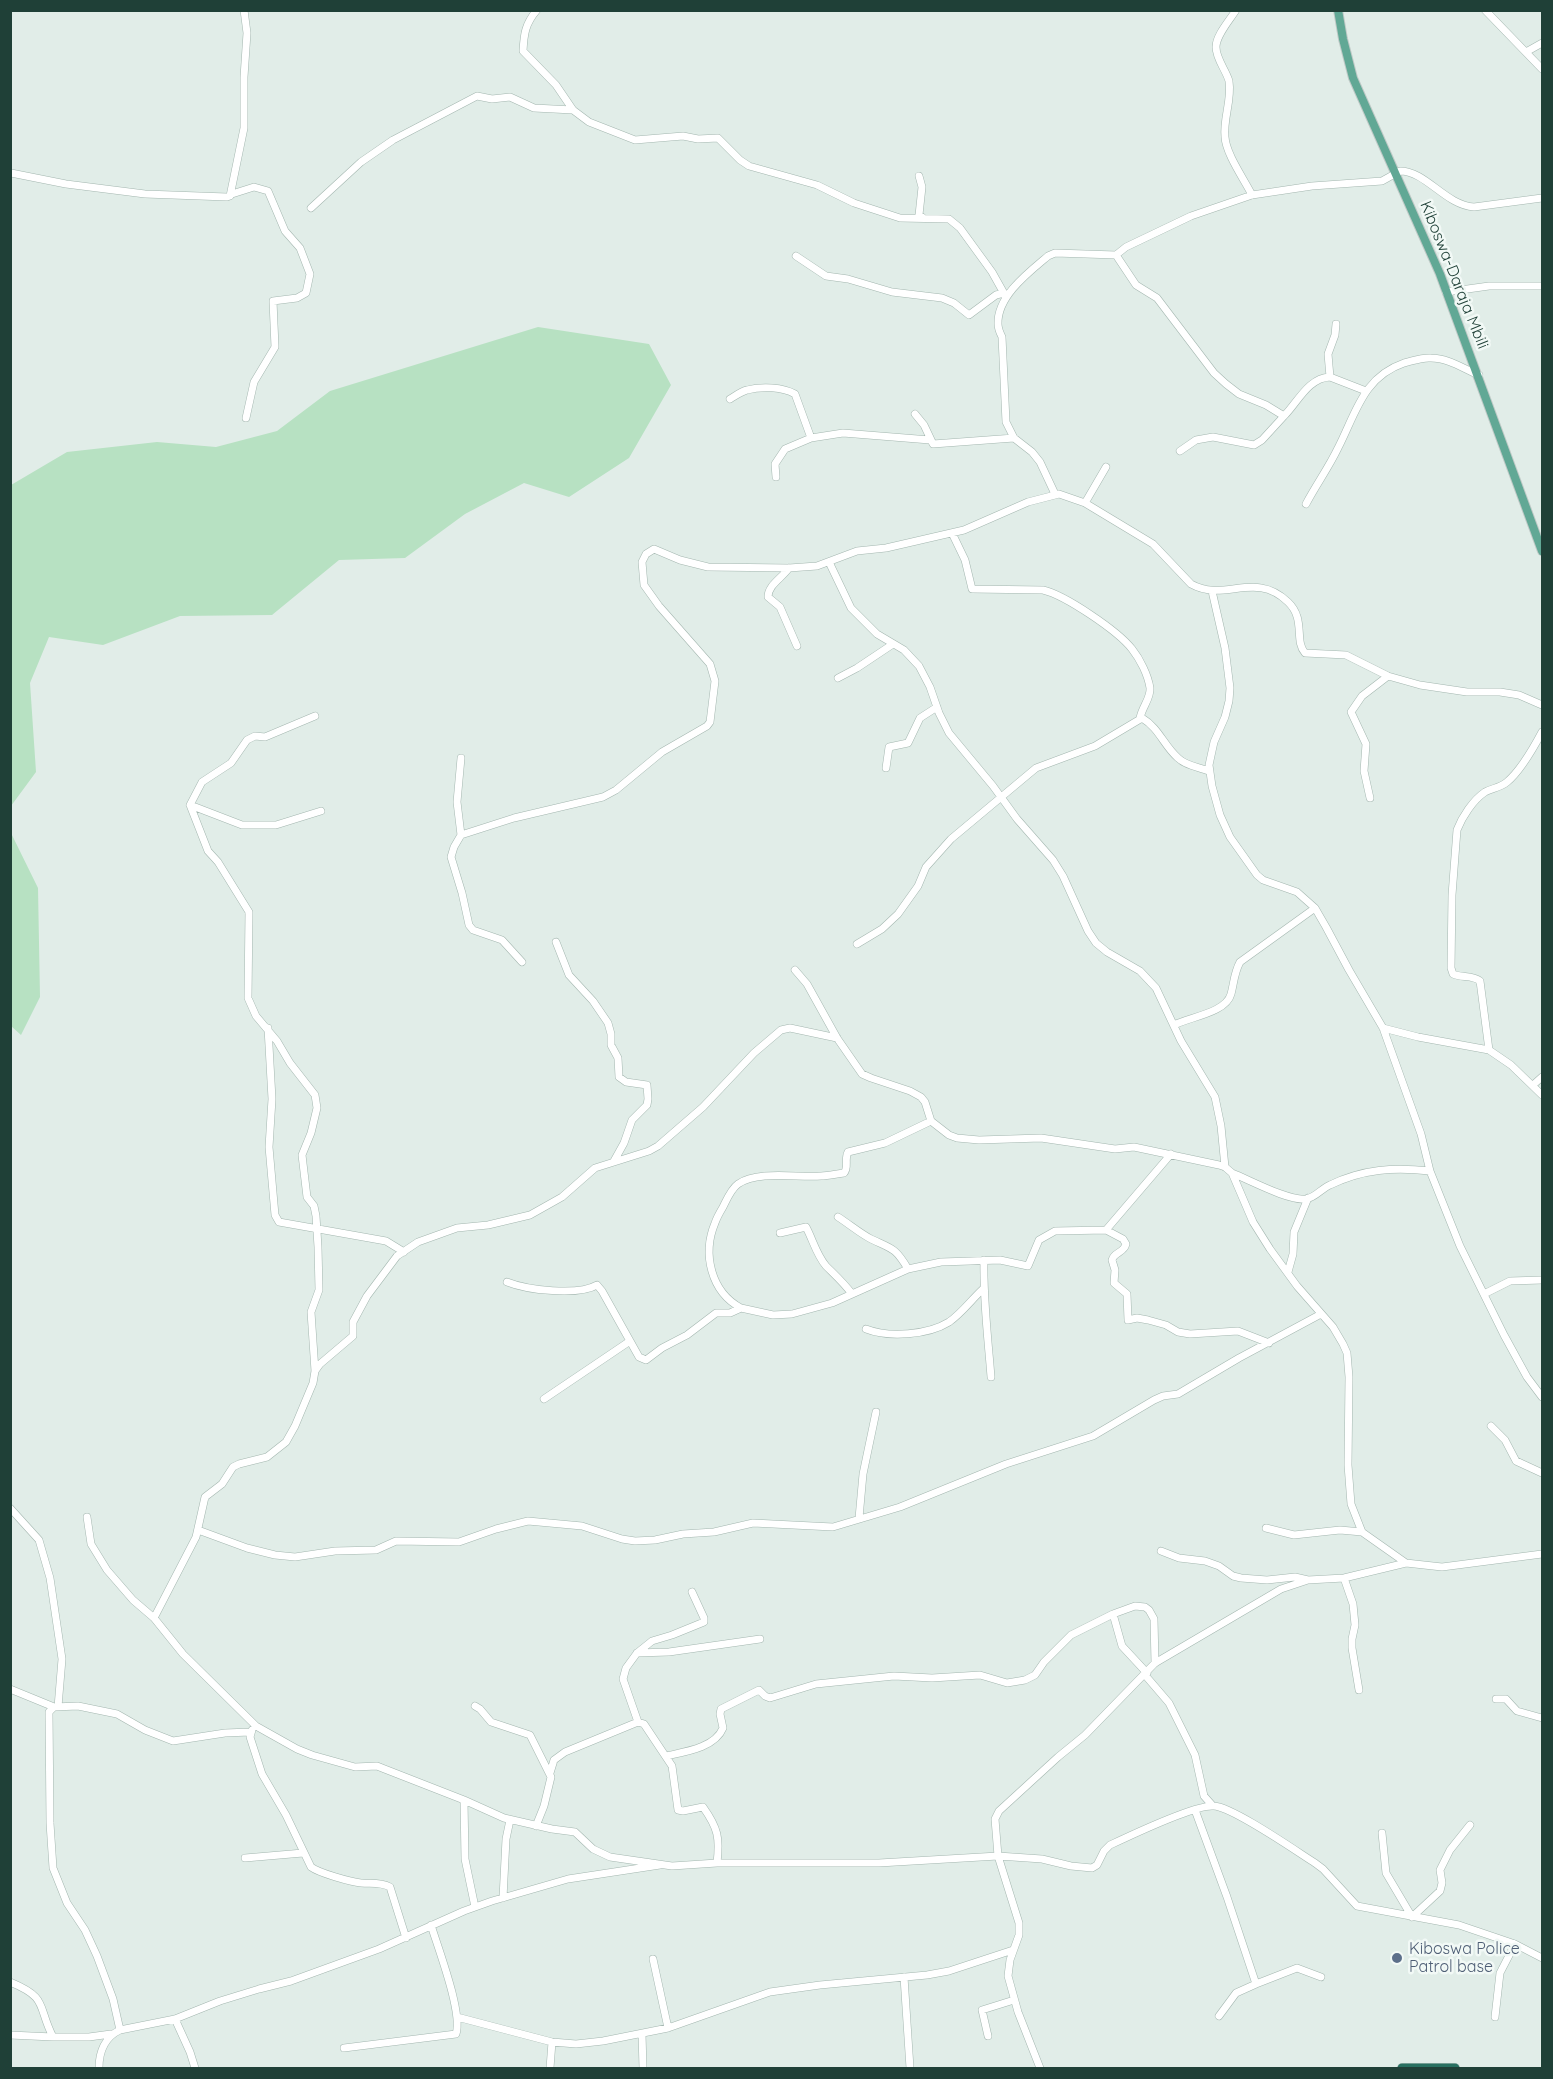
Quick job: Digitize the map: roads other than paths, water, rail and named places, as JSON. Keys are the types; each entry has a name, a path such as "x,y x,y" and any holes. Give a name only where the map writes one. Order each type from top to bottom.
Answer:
{"highway":[{"path":"1402,2068 1455,2068"}],"main road":[{"name":"Kiboswa-Daraja Mbili","path":"1338,10 1342,39 1353,78 1446,292 1479,375 1542,551"}],"street":[{"path":"232,194 244,128 244,77 248,33 244,10"},
{"path":"537,10 525,29 523,51 556,85 573,110 589,122 628,139 683,136 698,139 718,138 749,166 817,185 854,202 900,218 943,218 955,222 992,272 1005,295"},
{"path":"1236,10 1218,39 1216,48 1227,74 1229,86 1230,101 1226,117 1225,138 1252,195"},
{"path":"1485,10 1542,69"},
{"path":"1526,52 1542,43"},
{"path":"310,208 361,162 393,140 477,96 492,99 510,97 534,108 573,110"},
{"path":"1054,494 1040,462 1032,452 1014,438 1006,422 1002,338 997,326 1005,295 1042,261 1055,253 1116,255 1191,216 1252,195 1312,186 1382,181 1405,171 1464,206 1542,198"},
{"path":"11,173 66,184 145,194 227,197 254,187 268,191 285,231 300,249 310,274 306,292 297,298 273,301 275,348 254,382 246,418"},
{"path":"919,176 922,187 919,215 922,218"},
{"path":"1116,255 1136,285 1157,298 1214,373 1239,394 1266,405 1284,416"},
{"path":"796,256 826,276 848,279 892,292 942,298 954,303 969,315 996,295 1005,295"},
{"path":"1446,292 1489,286 1542,286"},
{"path":"1330,377 1328,354 1335,335 1336,324"},
{"path":"1306,504 1338,450 1366,391 1382,374 1398,366 1431,358 1446,360 1479,375"},
{"path":"1180,451 1196,440 1213,437 1254,445 1262,440 1303,392 1317,380 1330,377 1366,391"},
{"path":"730,399 746,390 776,388 789,391 795,394 811,438"},
{"path":"915,414 924,425 933,444 1014,438"},
{"path":"776,477 775,464 785,449 811,438 843,433 930,440"},
{"path":"1085,503 1107,467"},
{"path":"461,834 514,818 603,797 616,790 662,752 707,726 710,722 715,681 710,664 659,606 644,585 642,562 646,554 654,549 680,560 708,567 817,566 857,551 886,548 981,524 1028,502 1054,494 1071,496 1085,503 1152,544 1191,584 1199,589 1212,591 1258,586 1272,590 1295,609 1299,620 1300,644 1305,653 1346,655 1388,676 1420,685 1520,694 1542,705"},
{"path":"857,944 882,929 898,914 918,886 926,867 951,839 1036,768 1095,746 1140,718 1150,695 1150,684 1127,643 1087,612 1052,592 1043,590 972,589 965,560 952,532"},
{"path":"829,562 851,608 877,634 904,650 919,666 950,733 1063,876 1088,931 1096,943 1107,952 1132,965 1148,978 1163,999 1174,1025 1215,1097 1221,1126 1225,1167"},
{"path":"789,568 767,593 771,600 780,607 797,646"},
{"path":"1212,591 1225,648 1230,688 1225,717 1214,742 1209,771 1227,830 1257,875 1263,880 1297,892 1314,908 1383,1028 1421,1134 1430,1171 1460,1246 1527,1377 1542,1396"},
{"path":"838,678 893,644"},
{"path":"1370,798 1364,771 1366,744 1351,712 1362,696 1388,676"},
{"path":"885,768 889,747 908,743 920,718 937,707"},
{"path":"154,1618 198,1530 205,1497 222,1484 233,1467 267,1457 286,1442 313,1383 315,1371 311,1312 319,1290 317,1227 314,1206 307,1197 302,1155 311,1133 317,1108 315,1095 305,1084 268,1028 256,1016 248,998 249,912 218,862 208,852 190,805 202,782 231,764 247,740 255,736 265,737 315,716"},
{"path":"1140,718 1144,718 1164,738 1176,757 1185,763 1209,771"},
{"path":"1489,1050 1480,981 1478,978 1457,976 1453,974 1451,968 1452,896 1457,830 1479,797 1486,791 1506,784 1542,732"},
{"path":"461,758 457,802 461,834 453,847 451,857 469,925 473,930 502,940 522,962"},
{"path":"190,805 242,825 276,825 321,811"},
{"path":"1174,1025 1206,1014 1226,1003 1231,994 1235,971 1240,962 1314,908"},
{"path":"556,942 569,975 593,1001 608,1023 612,1045 618,1058 620,1077 627,1082 647,1085 646,1105 632,1120 624,1143 614,1161"},
{"path":"795,970 807,984 837,1038 862,1074 921,1097 931,1121 943,1131 957,1138 1004,1140 1041,1138 1115,1149 1134,1147 1225,1167 1232,1173 1292,1197 1308,1198"},
{"path":"268,1028 272,1099 269,1147 275,1215 279,1222 386,1241 404,1252"},
{"path":"1383,1028 1489,1050 1511,1065 1542,1095"},
{"path":"315,1371 353,1336 353,1322 367,1296 386,1269 404,1252 425,1239 443,1235 457,1228 488,1225 530,1215 562,1197 590,1171 614,1161 649,1152 703,1107 754,1053 780,1030 790,1029 837,1038"},
{"path":"1533,1085 1542,1077"},
{"path":"931,1121 885,1143 848,1152 847,1169 844,1173 820,1176 765,1176 738,1184 729,1193 714,1225 709,1250 717,1286 731,1303 741,1308 773,1315 792,1314 832,1303 908,1269 941,1262 1000,1260 1028,1266 1040,1240 1055,1231 1106,1230 1123,1239 1126,1244 1112,1260 1115,1271 1113,1282 1126,1294 1128,1320 1137,1318 1148,1320 1166,1325 1178,1332 1190,1334 1238,1331 1269,1342"},
{"path":"1106,1230 1171,1154"},
{"path":"1288,1272 1293,1254 1294,1232 1308,1198 1328,1185 1363,1173 1396,1168 1430,1171"},
{"path":"1232,1173 1253,1222 1273,1254 1333,1327 1347,1353 1350,1498 1362,1532"},
{"path":"1238,1189 1247,1179"},
{"path":"838,1217 869,1238 890,1246 908,1269"},
{"path":"780,1233 806,1227 811,1242 825,1265 852,1294"},
{"path":"984,1260 983,1288 987,1308 991,1377"},
{"path":"1484,1294 1509,1281 1542,1280"},
{"path":"507,1282 522,1288 561,1291 592,1288 597,1285 603,1291 639,1357 646,1360 662,1348 687,1335 714,1313 728,1313 741,1308"},
{"path":"866,1329 873,1332 900,1334 938,1327 955,1317 983,1288"},
{"path":"198,1530 256,1550 295,1557 335,1551 376,1550 396,1541 459,1542 528,1521 582,1526 635,1541 720,1531 753,1523 833,1527 900,1507 1006,1464 1094,1436 1154,1400 1178,1394 1321,1314"},
{"path":"544,1399 630,1341"},
{"path":"859,1518 863,1474 876,1412"},
{"path":"1491,1426 1505,1440 1516,1461 1542,1473"},
{"path":"10,1508 39,1540 50,1578 62,1659 56,1707 49,1712 50,1823 53,1868 68,1903 85,1930 97,1956 113,1999 120,2030"},
{"path":"87,1517 93,1550 107,1570 133,1600 154,1618 183,1654 256,1726 297,1749 355,1767 377,1766 510,1820 575,1832 593,1849 610,1857 679,1867 717,1863 879,1863 998,1856 1042,1859 1071,1866 1095,1868 1110,1845 1212,1805"},
{"path":"1266,1527 1294,1535 1340,1530 1362,1532 1406,1563"},
{"path":"1161,1551 1179,1558 1205,1561 1219,1566 1233,1576 1267,1581 1294,1577 1308,1580 1344,1578 1406,1563 1442,1567 1542,1554"},
{"path":"1344,1578 1353,1604 1355,1625 1352,1639 1359,1690"},
{"path":"1040,2068 1014,2000 1008,1970 1019,1935 1019,1923 998,1856 995,1819 999,1811 1058,1756 1085,1735 1120,1696 1146,1674 1155,1663 1256,1603 1308,1580"},
{"path":"692,1592 705,1618 704,1622 652,1641 637,1653 626,1668 623,1679 638,1722 646,1726 673,1768 678,1810 703,1808 716,1828 719,1838 717,1863"},
{"path":"666,1756 691,1750 711,1741 722,1731 721,1709 759,1690 770,1698 816,1684 894,1676 932,1678 980,1675 1007,1683 1025,1680 1035,1675 1052,1653 1071,1635 1135,1606 1145,1607 1154,1619 1155,1663"},
{"path":"1113,1614 1122,1646 1168,1703 1198,1763 1204,1796 1212,1805 1242,1818 1315,1863 1357,1906 1459,1925 1515,1944 1542,1958"},
{"path":"637,1653 669,1652 760,1639"},
{"path":"10,1689 56,1707 78,1706 117,1714 173,1742 225,1733 250,1732 256,1726"},
{"path":"1496,1699 1506,1699 1517,1711 1542,1718"},
{"path":"475,1706 491,1722 530,1735 550,1773 551,1782 537,1826"},
{"path":"550,1773 554,1760 565,1752 638,1722"},
{"path":"250,1732 262,1773 286,1815 303,1853 314,1869 358,1882 390,1887 406,1938"},
{"path":"464,1800 464,1848 475,1907"},
{"path":"1195,1810 1234,1914 1256,1984"},
{"path":"503,1898 506,1839 510,1820"},
{"path":"1412,1917 1440,1891 1442,1883 1440,1870 1450,1850 1470,1825"},
{"path":"1382,1833 1386,1873 1412,1917"},
{"path":"245,1858 303,1853"},
{"path":"10,2036 51,2034 89,2037 175,2019 220,2001 291,1982 406,1938 475,1907 503,1898 568,1879 666,1865"},
{"path":"344,2048 456,2034 458,2031 457,2017 431,1925"},
{"path":"1495,2017 1500,1973 1515,1944"},
{"path":"457,2017 552,2042 576,2044 668,2028 770,1992 950,1971 1013,1950"},
{"path":"653,1959 668,2028"},
{"path":"1220,2016 1236,1993 1297,1968 1321,1977"},
{"path":"904,1977 910,2068"},
{"path":"10,1982 29,1990 38,1998 51,2034"},
{"path":"988,2036 982,2010 1014,2000"},
{"path":"175,2019 195,2068"},
{"path":"97,2067 101,2051 111,2034"},
{"path":"642,2034 643,2068"},
{"path":"550,2068 552,2042"}],"place":[{"name":"Kiboswa Police Patrol base","path":"1397,1958"}]}
